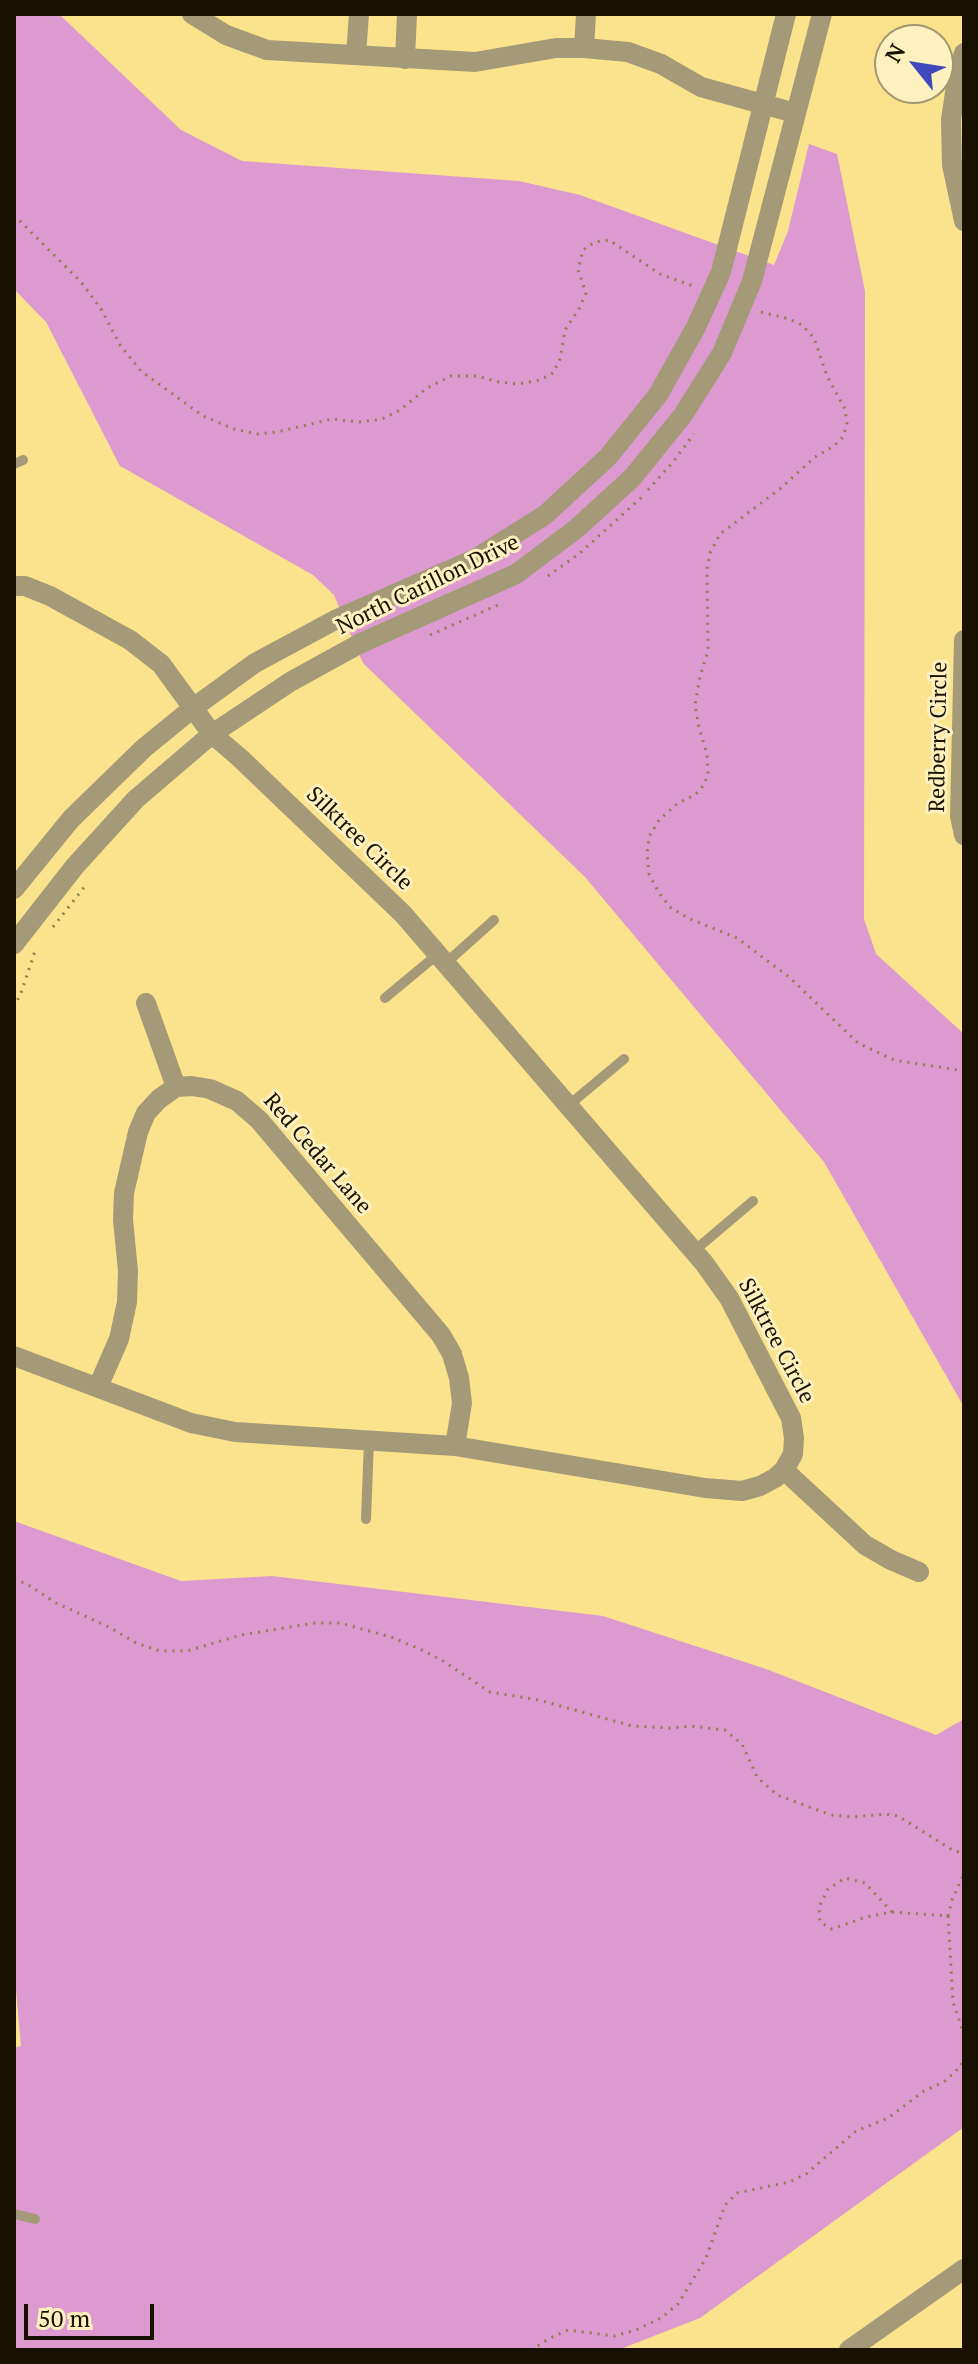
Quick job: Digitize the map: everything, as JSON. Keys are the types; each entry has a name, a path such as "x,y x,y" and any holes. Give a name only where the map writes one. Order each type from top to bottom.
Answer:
{"street":[{"path":"192,14 226,35 267,50 475,62 556,48 628,52 661,64 701,87 795,113"},
{"path":"356,55 359,14"},
{"path":"405,59 407,14"},
{"path":"584,48 586,14"},
{"name":"North Carillon Drive","path":"14,889 71,819 144,748 193,708 255,663 335,620 475,559 545,515 608,457 658,395 696,327 721,272 786,14"},
{"name":"North Carillon Drive","path":"14,944 75,866 136,799 212,734 290,682 359,644 516,574 576,529 632,478 683,415 722,353 752,281 822,14"},
{"path":"964,53 951,120 952,165 964,221"},
{"name":"Silktree Circle","path":"14,586 25,586 50,596 130,640 161,664 212,734 403,914 442,958 694,1251 729,1298 791,1418 793,1454 784,1470"},
{"name":"Redberry Circle","path":"964,640 960,816 964,835"},
{"path":"98,1387 119,1339 127,1302 124,1193 138,1132 146,1113 176,1087 146,1003"},
{"name":"Red Cedar Lane","path":"176,1087 210,1089 237,1101 259,1120 441,1335 452,1354 459,1378 462,1403 455,1446"},
{"path":"14,1356 191,1423 235,1432 455,1446 705,1488 742,1491 760,1486 784,1470 865,1545 919,1572"},
{"path":"849,2350 964,2269"}],"lane":[{"path":"385,998 494,920"},
{"path":"569,1105 624,1059"},
{"path":"694,1251 753,1201"},
{"path":"366,1519 369,1441"},
{"path":"14,2214 35,2219"}],"path":[{"path":"14,215 81,282 101,309 120,345 141,371 203,416 234,429 257,434 332,419 359,422 382,419 400,410 427,388 451,376 477,376 518,384 540,380 553,373 560,359 565,330 586,293 578,270 583,250 595,242 609,240 660,274 700,289"},
{"path":"753,311 789,319 802,325 814,338 827,376 845,409 847,424 843,437 834,446 815,457 781,488 720,534 710,553 707,569 708,651 695,705 707,754 708,774 695,795 678,803 659,820 649,837 649,874 671,908 737,938 789,977 858,1043 894,1060 964,1071"},
{"path":"46,934 87,883"},
{"path":"14,1007 38,944"},
{"path":"14,1579 136,1643 160,1651 187,1651 241,1635 315,1623 340,1623 391,1637 422,1650 490,1692 539,1700 632,1726 691,1726 725,1730 742,1744 757,1777 777,1795 831,1815 898,1816 954,1851 964,1853"},
{"path":"964,1874 948,1916 953,2002 964,2034"},
{"path":"892,1912 865,1883 845,1878 828,1889 819,1907 820,1922 832,1929 892,1912 948,1916"},
{"path":"531,2350 568,2330 614,2336 661,2318 678,2304 706,2258 725,2205 737,2193 789,2182 806,2174 856,2131 888,2118 924,2091 944,2082 964,2059"}],"shaded area":[{"path":"14,14 59,14 181,130 242,161 519,181 580,195 774,265 788,231 809,144 837,154 865,291 864,919 876,954 964,1034 964,1407 824,1162 585,877 363,663 334,595 313,575 120,466 46,322 14,289"},
{"path":"14,1521 181,1581 272,1576 603,1616 766,1669 936,1735 964,1719 964,2127 700,2318 618,2350 14,2350 14,2048 21,2046 14,1968"}]}
